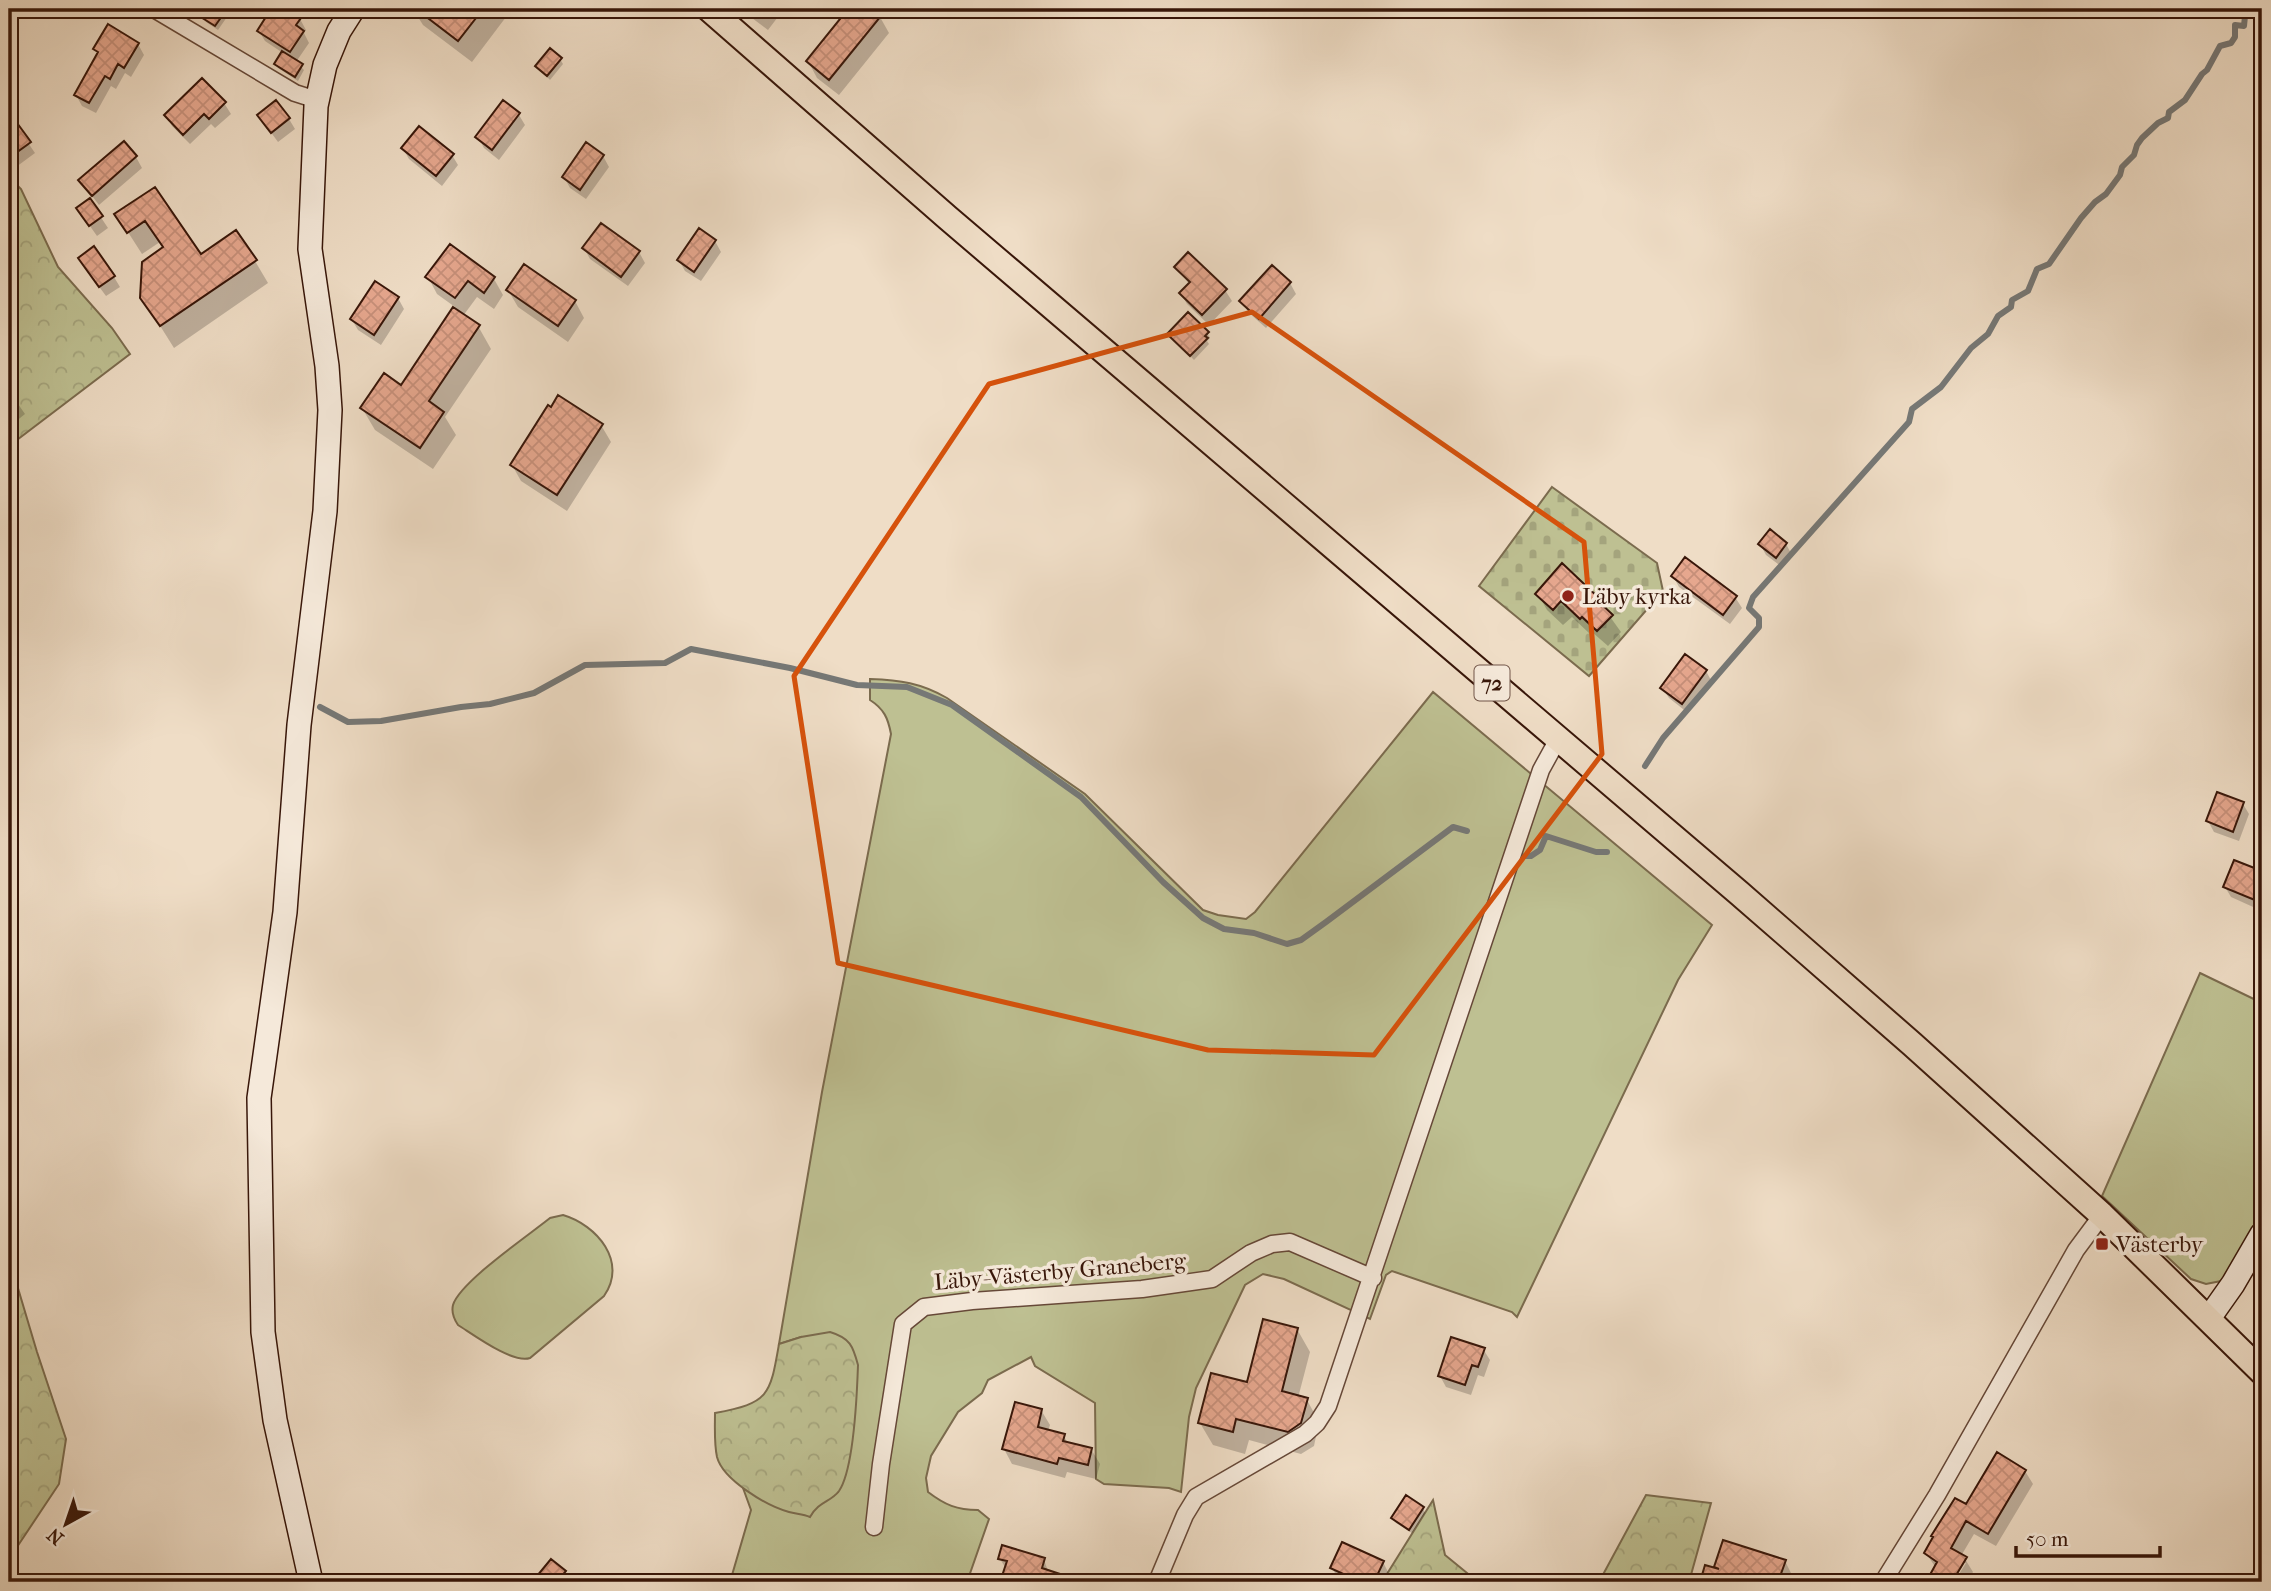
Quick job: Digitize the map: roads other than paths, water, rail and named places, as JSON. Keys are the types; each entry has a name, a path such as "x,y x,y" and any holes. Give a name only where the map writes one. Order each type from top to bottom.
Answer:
{"main road":[{"name":"72","path":"709,9 1084,335 1912,1044 2102,1214 2262,1372"}],"street":[{"path":"154,9 295,93 317,100"},
{"path":"311,1582 275,1420 263,1332 259,1098 285,912 299,725 325,511 329,390 310,249 317,100 329,55 339,31 353,9"},
{"path":"1157,1582 1185,1515 1196,1497 1305,1434 1325,1412 1373,1278 1541,771 1558,739"},
{"path":"1883,1582 1937,1495 2076,1250 2102,1214"},
{"path":"2209,1318 2233,1284 2262,1234"},
{"name":"Läby-Västerby Graneberg","path":"874,1527 903,1324 924,1307 1142,1289 1212,1279 1251,1253 1272,1244 1290,1242 1373,1278"}],"waterway":[{"path":"1645,766 1663,738 1759,627 1759,618 1749,608 1753,597 1909,422 1912,409 1941,387 1971,348 1988,334 1998,316 2011,307 2012,300 2028,291 2037,269 2049,264 2081,218 2106,194 2120,175 2122,167 2134,155 2142,138 2158,123 2168,118 2169,112 2185,100 2207,70 2220,46 2231,43 2235,37 2235,25 2244,26 2245,16 2253,9"},
{"path":"320,707 348,722 381,721 490,704 534,693 585,665 665,663 691,649 790,668 857,685 907,687 952,705 1081,797 1163,882 1203,918 1224,929 1254,933 1287,944 1301,940 1453,827 1467,831"},
{"path":"1525,856 1531,856 1540,850 1546,836 1596,852 1607,852"}],"place":[{"name":"Läby kyrka","path":"1568,596"},
{"name":"Västerby","path":"2102,1244"}]}
